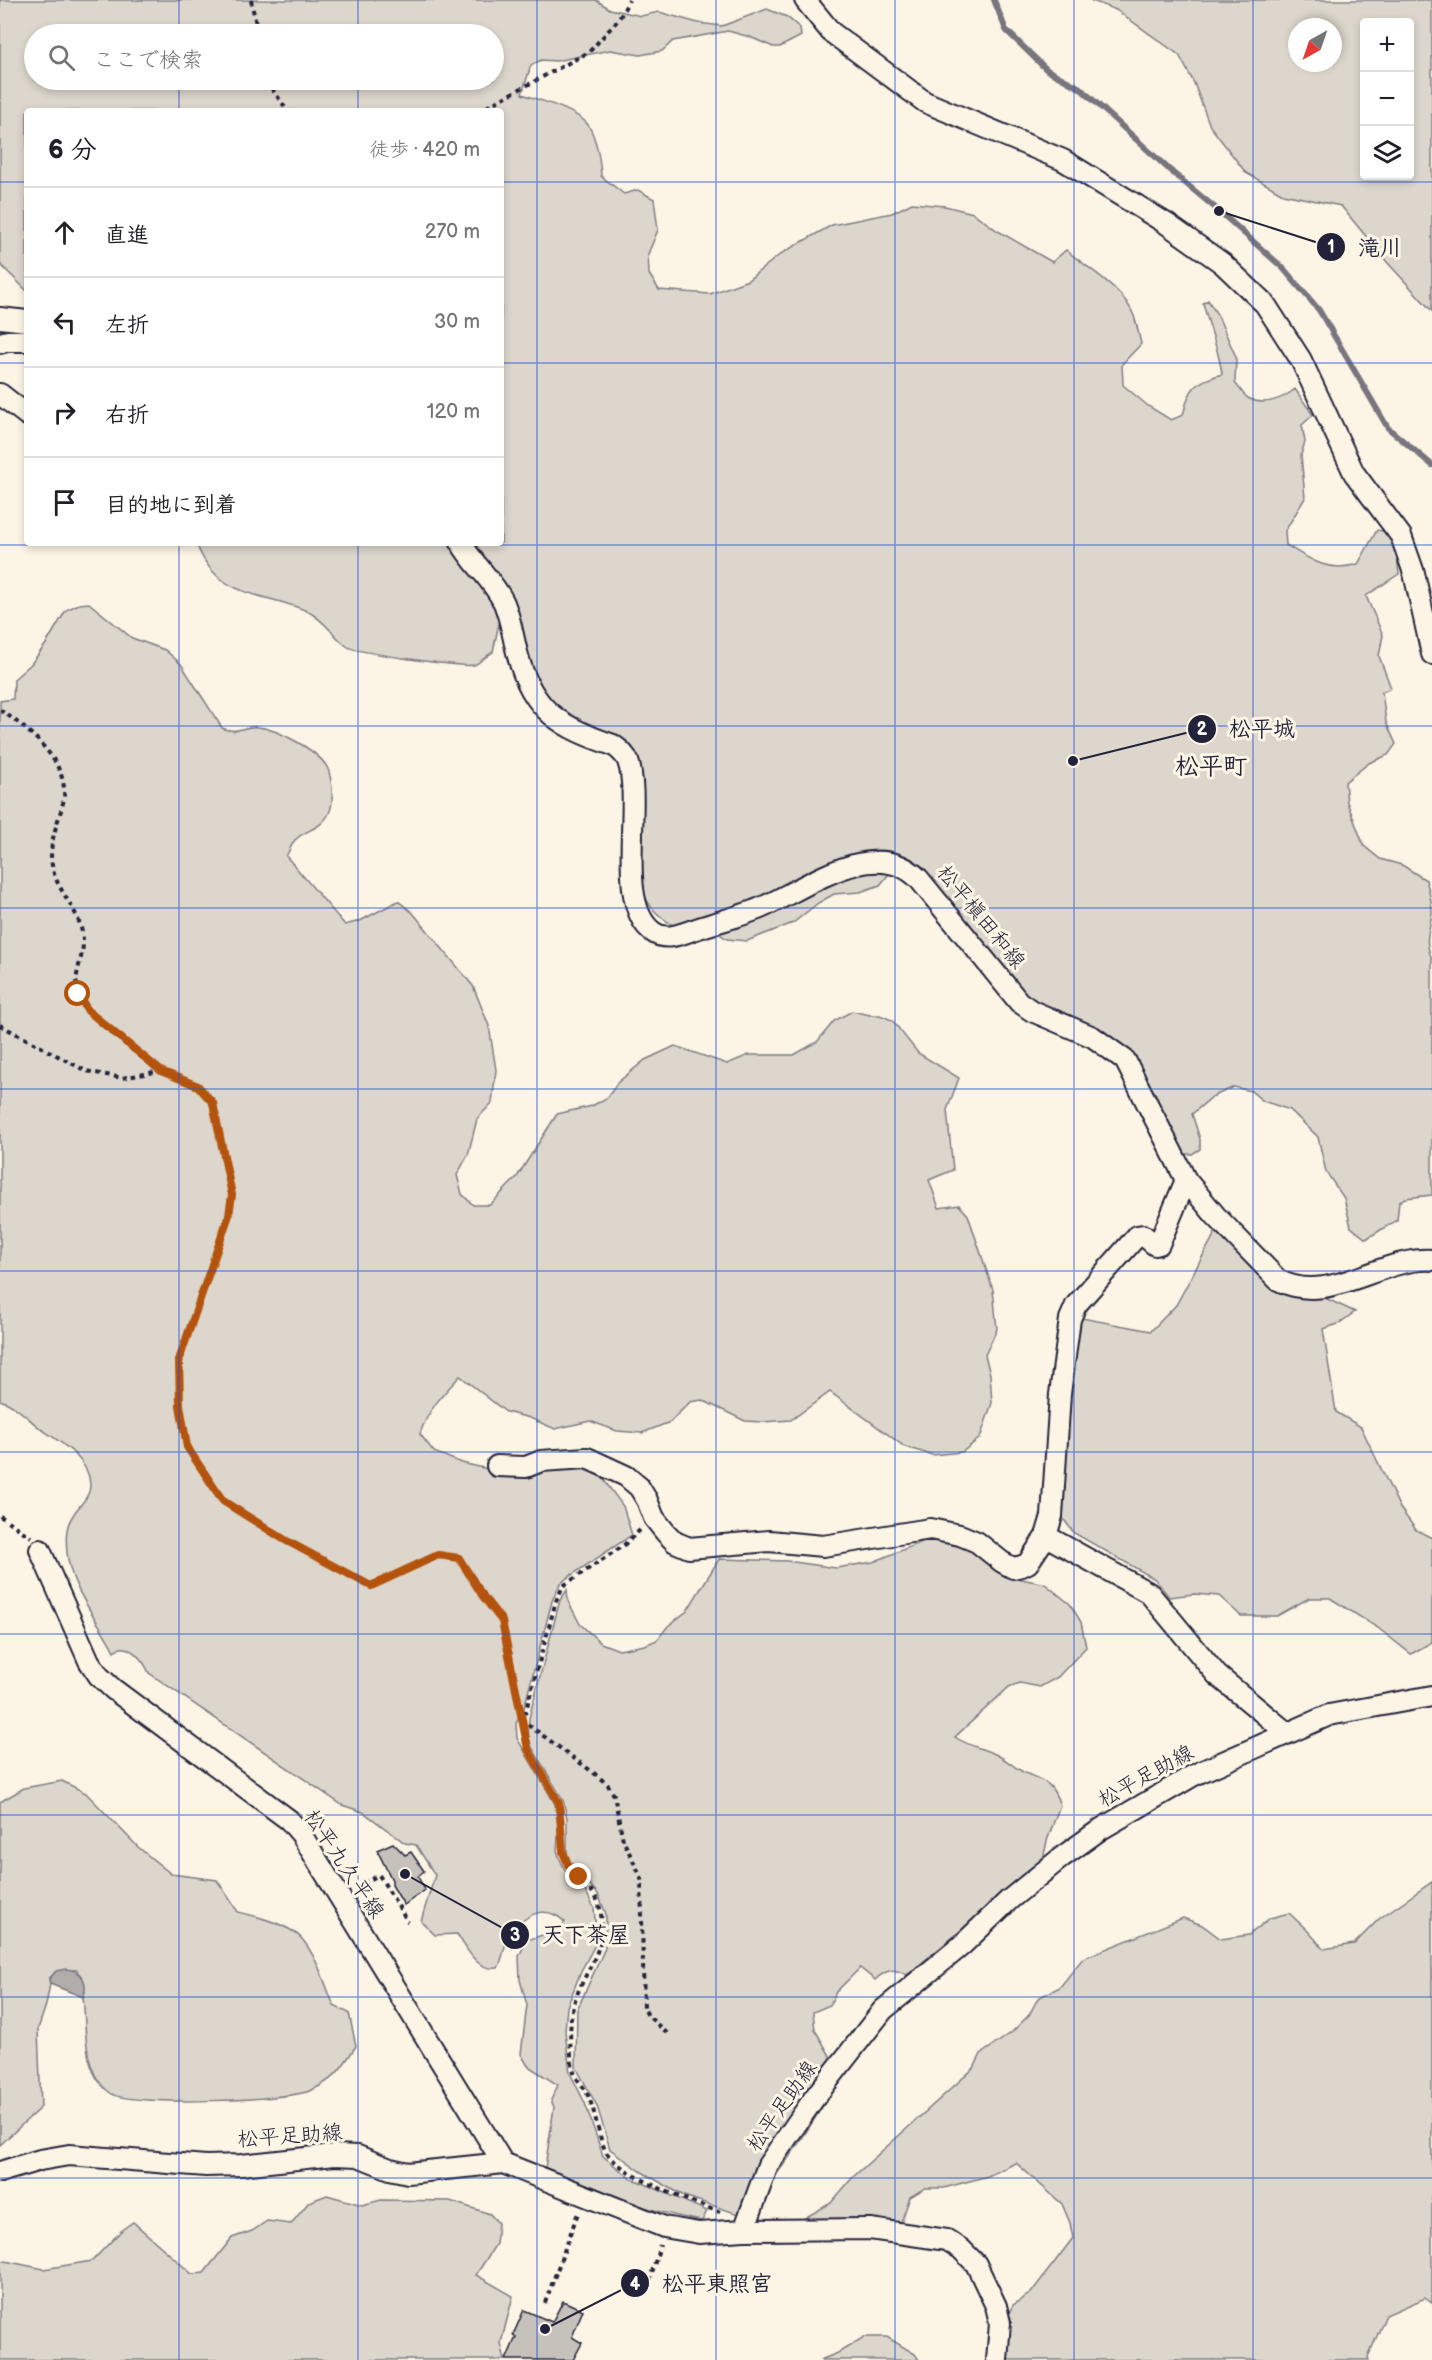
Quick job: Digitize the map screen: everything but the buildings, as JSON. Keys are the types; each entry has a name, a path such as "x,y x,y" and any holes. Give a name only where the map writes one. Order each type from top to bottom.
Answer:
{"street":[{"path":"805,0 831,32 925,102 1063,160 1176,230 1222,263 1265,304 1301,360 1354,473 1401,536 1414,573 1432,654"},
{"path":"0,318 24,321"},
{"path":"0,343 7,340 24,341"},
{"path":"0,394 24,413"},
{"name":"松平槇田和線","path":"463,546 502,600 510,618 518,657 530,689 538,701 556,720 613,745 627,760 633,796 631,825 633,882 637,907 643,923 654,933 662,937 679,934 762,907 849,865 873,861 898,865 912,872 919,879 1018,1002 1032,1011 1093,1037 1125,1060 1186,1180 1215,1215 1278,1280 1290,1287 1305,1289 1334,1286 1408,1262 1432,1260"},
{"path":"497,1466 526,1467 541,1461 587,1458 626,1476 639,1487 654,1518 675,1542 688,1548 769,1541 823,1546 930,1529 960,1535 977,1542 1013,1568 1022,1566 1028,1563 1047,1536 1054,1509 1060,1394 1070,1319 1076,1305 1137,1236 1143,1235 1155,1245 1160,1244 1186,1180"},
{"path":"1047,1536 1149,1593 1217,1675 1287,1733"},
{"name":"松平九久平線","path":"37,1544 89,1661 99,1676 113,1689 289,1820 301,1834 503,2163"},
{"name":"松平足助線","path":"0,2172 40,2160 69,2155 206,2166 334,2155 358,2156 390,2169 408,2173 503,2163 664,2227 699,2233 745,2225 768,2165 815,2097 883,2010 961,1946 1009,1900 1062,1857 1101,1829 1194,1775 1287,1733 1329,1715 1432,1696"},
{"path":"745,2225 870,2229 947,2240 961,2249 976,2264 996,2306 1000,2323 997,2360"}],"path":[{"path":"251,0 256,24"},
{"path":"485,108 589,52 619,19 629,0"},
{"path":"273,90 286,108"},
{"path":"0,710 29,731 49,754 61,775 64,799 52,845 51,864 55,879 75,910 83,941 76,980 78,994 88,1011 161,1071 198,1086 213,1103 232,1195 229,1215 179,1360 180,1405 187,1447 223,1501 285,1540 371,1586 438,1555 459,1558 482,1595 502,1621 528,1749 559,1803 563,1852 568,1865 589,1887 600,1906 603,1927 601,1945 578,1992 572,2010 571,2054 574,2074 590,2099 606,2152 631,2173 647,2182 745,2225"},
{"path":"0,1025 87,1071 122,1078 161,1071"},
{"path":"0,1516 37,1544"},
{"path":"523,1722 556,1601 563,1586 624,1545 654,1518"},
{"path":"523,1722 594,1773 608,1785 614,1795 623,1840 641,1877 644,2008 648,2016 669,2035"},
{"path":"339,1896 379,1875 408,1922"},
{"path":"545,2303 585,2195"},
{"path":"647,2290 664,2227"}],"shaded area":[{"path":"0,0 596,0 610,9 641,16 659,12 698,23 722,26 767,9 787,17 800,28 801,36 780,47 773,47 728,31 673,41 662,51 640,55 610,50 556,61 541,60 531,65 522,94 558,107 584,121 589,126 596,144 601,176 624,194 638,190 654,199 658,230 648,254 649,274 659,290 710,294 748,280 782,253 832,225 892,213 912,203 945,206 973,213 998,231 1052,262 1066,250 1122,296 1134,316 1141,344 1122,364 1123,385 1148,406 1171,420 1183,415 1191,392 1199,383 1222,374 1203,303 1208,300 1218,316 1236,357 1235,383 1244,395 1254,401 1266,402 1279,399 1295,389 1313,415 1302,425 1305,442 1301,455 1305,498 1285,531 1286,545 1320,564 1338,567 1358,564 1377,530 1387,532 1396,546 1399,574 1366,596 1383,635 1379,656 1391,688 1382,692 1386,722 1396,744 1388,755 1369,763 1345,782 1347,802 1364,846 1380,859 1402,865 1426,880 1430,896 1432,912 1428,946 1432,959 1432,1195 1405,1198 1399,1202 1397,1220 1366,1239 1351,1227 1344,1198 1326,1172 1318,1137 1290,1110 1263,1101 1251,1091 1234,1087 1212,1097 1192,1114 1200,1139 1200,1149 1192,1154 1177,1154 1164,1131 1157,1096 1146,1080 1033,1005 906,860 761,901 678,928 654,910 639,885 640,777 554,713 534,688 466,546 504,546 504,108 24,108 24,288 0,264"},
{"path":"1090,0 1432,0 1432,311 1387,262 1341,206 1283,194 1246,173 1210,126 1194,83 1179,55 1116,10"},
{"path":"198,546 456,546 483,580 500,618 493,652 474,665 466,665 388,656 348,647 319,619 307,611 228,584 205,561"},
{"path":"89,603 132,638 165,650 181,664 222,728 232,731 248,727 266,729 297,742 316,755 328,769 332,801 330,811 323,822 295,840 286,856 345,925 360,921 398,901 413,913 473,986 489,1026 496,1070 492,1103 477,1119 468,1155 457,1175 462,1194 473,1205 490,1205 517,1177 557,1114 592,1106 608,1097 617,1083 645,1060 675,1046 727,1064 749,1055 794,1055 817,1042 834,1021 852,1011 880,1015 892,1020 918,1053 959,1078 947,1110 953,1170 929,1180 939,1208 959,1205 968,1215 993,1290 997,1329 985,1355 990,1374 992,1403 980,1438 962,1452 932,1455 905,1447 830,1392 791,1420 745,1421 702,1400 690,1402 670,1422 642,1433 617,1431 590,1421 555,1429 530,1418 506,1412 460,1376 431,1410 420,1434 434,1452 462,1463 496,1471 578,1467 601,1476 623,1506 632,1535 567,1578 560,1584 552,1601 523,1712 516,1723 517,1738 555,1804 559,1826 557,1850 559,1857 565,1870 586,1892 594,1908 597,1941 581,1971 567,2007 565,2031 570,2073 585,2103 603,2156 629,2177 707,2211 702,2221 643,2207 547,2174 545,2168 554,2107 551,2100 558,2085 528,2066 521,2054 527,2005 520,1980 519,1956 527,1940 558,1930 565,1922 546,1912 534,1914 522,1921 509,1936 498,1968 490,1968 478,1963 457,1934 435,1935 421,1921 435,1875 416,1845 405,1843 363,1812 342,1805 149,1673 135,1653 125,1648 114,1651 79,1592 67,1553 68,1525 86,1498 90,1486 85,1468 65,1445 17,1409 0,1400 0,701 13,699 14,679 31,664 66,610 79,604"},
{"path":"893,869 880,885 860,892 834,894 818,903 793,923 747,941 727,939 714,930 845,872"},
{"path":"1218,1228 1299,1293 1325,1298 1355,1312 1338,1324 1323,1329 1336,1412 1361,1427 1400,1508 1416,1530 1432,1538 1432,1642 1411,1654 1378,1628 1330,1598 1309,1598 1277,1616 1241,1616 1219,1596 1194,1594 1169,1597 1155,1579 1074,1533 1061,1516 1073,1335 1082,1318 1151,1331 1176,1305"},
{"path":"929,1539 980,1551 1017,1578 1045,1584 1070,1604 1081,1622 1086,1647 1058,1677 1040,1687 1020,1683 1009,1687 955,1737 999,1756 1019,1770 1042,1780 1054,1791 1060,1805 1047,1841 1041,1868 907,1975 890,1971 875,1980 860,1968 836,1992 830,2005 813,2012 815,2030 832,2059 836,2085 780,2170 741,2215 684,2196 642,2172 610,2149 597,2106 576,2067 577,2010 605,1948 606,1914 598,1894 567,1856 567,1818 563,1800 531,1746 528,1735 529,1718 560,1600 567,1590 568,1601 580,1624 601,1643 619,1650 657,1640 668,1626 687,1611 719,1559 787,1561 836,1568 873,1562"},
{"path":"62,1781 86,1793 138,1847 171,1874 217,1880 238,1912 281,1925 302,1939 316,1962 334,2006 349,2013 356,2046 333,2077 312,2090 274,2097 177,2101 125,2098 112,2094 102,2085 90,2063 83,1997 85,1992 77,1970 65,1970 49,1979 46,2005 38,2029 41,2107 0,2145 0,1802 24,1788"},
{"path":"1432,1882 1432,2303 1425,2298 1386,2315 1368,2357 1369,2360 1000,2360 1005,2320 1013,2305 1031,2293 1073,2238 1062,2204 1016,2163 988,2176 944,2188 925,2188 910,2197 899,2228 794,2224 831,2203 853,2177 974,2068 981,2054 1011,2033 1029,2015 1038,1998 1060,1987 1083,1958 1183,1918 1202,1925 1221,1939 1249,1935 1270,1918 1289,1913 1324,1949 1354,1944 1380,1918"},
{"path":"67,1969 77,1972 83,1978 85,1992 83,1997 50,1984 49,1979 56,1971"},
{"path":"327,2195 362,2205 381,2200 450,2201 490,2214 498,2223 496,2244 476,2275 513,2296 501,2343 505,2360 0,2360 0,2260 44,2269 92,2261 123,2229 133,2222 192,2274 204,2273 232,2238 252,2231 267,2221 291,2224 309,2202"},
{"path":"864,2337 887,2337 915,2354 919,2360 820,2360 838,2353"}],"waterway":[{"path":"994,0 1006,30 1047,70 1080,88 1173,173 1283,268 1319,310 1388,428 1432,465"}],"place":[{"name":"滝川","path":"1219,211"},
{"name":"松平城","path":"1073,761"},
{"name":"天下茶屋","path":"405,1874"},
{"name":"松平東照宮","path":"545,2329"}],"district":[{"name":"松平町","path":"1211,766"}],"route":[{"path":"78,994 88,1011 161,1071 198,1086 213,1103 232,1195 229,1215 179,1360 180,1405 187,1447 223,1501 285,1540 371,1586 438,1555 459,1558 482,1595 502,1621 528,1749 559,1803 563,1852 568,1865 579,1877"}]}
